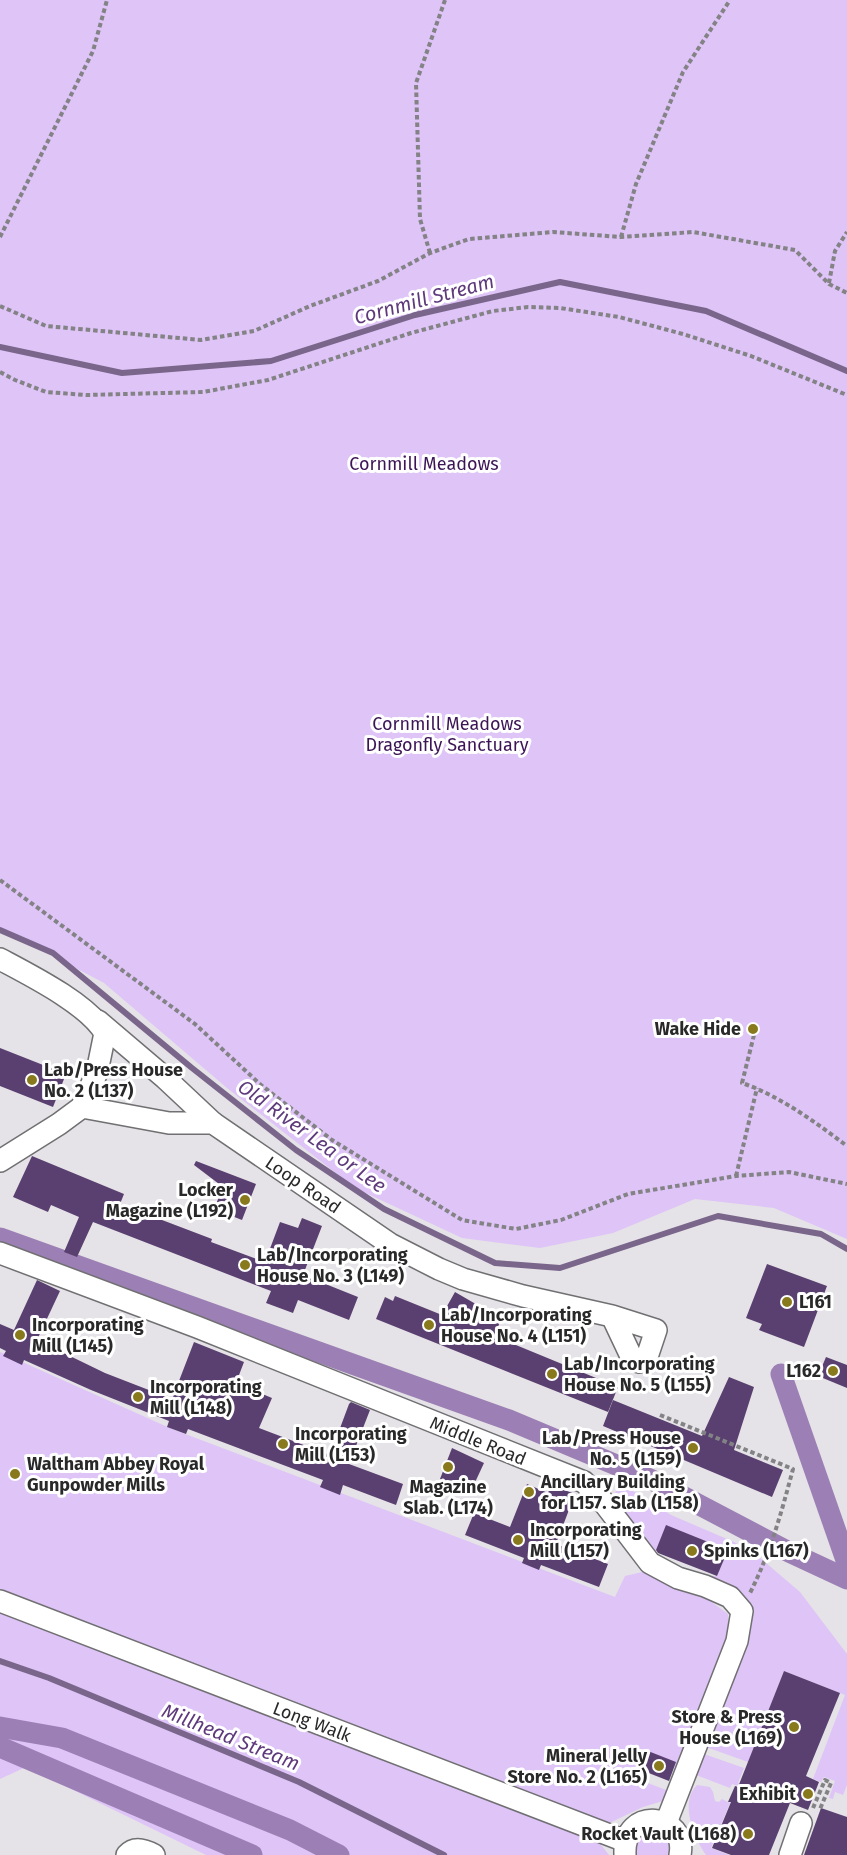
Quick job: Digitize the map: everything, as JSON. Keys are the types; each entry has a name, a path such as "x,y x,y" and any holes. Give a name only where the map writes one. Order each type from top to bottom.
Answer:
{"street":[{"name":"Loop Road","path":"0,959 47,984 98,1021 165,1078 213,1123 390,1244 463,1279 523,1296 612,1316"},
{"path":"0,1161 82,1107 97,1072 105,1033 98,1021"},
{"path":"82,1107 169,1123 213,1123"},
{"name":"Middle Road","path":"0,1253 197,1328 584,1482 601,1499 650,1563 678,1578 730,1597 742,1611"},
{"name":"Long Walk","path":"0,1601 625,1848"},
{"path":"666,1823 737,1641 742,1611"},
{"path":"790,1855 806,1817"},
{"path":"625,1848 633,1828 648,1820 666,1823 678,1835 680,1855"},
{"path":"127,1855 130,1851 141,1849 154,1855"}],"path":[{"path":"0,237 93,51 107,0"},
{"path":"430,253 420,219 416,83 445,0"},
{"path":"621,237 636,184 684,72 730,0"},
{"path":"0,306 46,326 201,340 254,331 310,306 378,281 430,253 469,239 554,232 621,237 693,232 795,250 829,284 847,293"},
{"path":"829,284 835,251 847,232"},
{"path":"0,372 46,392 86,395 202,392 268,380 411,333 493,311 560,308 620,317 683,334 751,356 847,395"},
{"path":"0,880 195,1024 261,1085 332,1140 462,1220 516,1229 561,1220 628,1194 736,1176 789,1172 847,1184"},
{"path":"754,1035 742,1083 757,1088 847,1146"},
{"path":"736,1176 757,1088"},
{"path":"660,1415 793,1469 768,1557 742,1611"},
{"path":"806,1817 825,1780 831,1783 820,1809"}],"green space":[{"name":"Cornmill Meadows","path":"0,0 847,0 847,1239 774,1208 695,1199 613,1233 540,1248 462,1238 355,1188 227,1088 104,983 0,928"},
{"path":"0,1352 172,1429 615,1597 625,1576 651,1570 695,1590 728,1614 729,1642 679,1769 641,1755 632,1777 674,1793 666,1800 643,1807 603,1826 598,1841 609,1855 206,1855 26,1767 0,1779"},
{"path":"618,1488 633,1491 671,1515 734,1542 759,1557 800,1592 847,1654 847,1785 843,1795 835,1792 833,1799 829,1798 835,1781 824,1777 821,1782 813,1779 845,1695 784,1671 748,1762 706,1747 748,1623 701,1576 717,1576 727,1550 666,1526 653,1560 609,1503"},
{"path":"704,1754 744,1768 738,1783 745,1786 744,1788 732,1784 730,1788 696,1775"},
{"path":"697,1785 710,1787 715,1801 719,1802 722,1799 730,1803 711,1848 729,1855 706,1855 697,1839 690,1820 689,1801"},
{"path":"661,1825 676,1855 630,1855 633,1835"}],"building":[{"name":"Lab/Press House No. 2 (L137)","path":"0,1048 66,1074 53,1107 0,1086"},
{"path":"32,1156 124,1194 120,1204 265,1262 280,1222 298,1228 302,1218 322,1226 303,1275 358,1297 349,1320 298,1300 293,1313 266,1303 271,1291 93,1222 77,1257 64,1252 79,1217 51,1205 48,1212 13,1197"},
{"path":"196,1161 256,1184 242,1220 214,1209 223,1187 194,1165"},
{"name":"L161","path":"767,1264 827,1286 804,1347 759,1330 762,1324 746,1318"},
{"path":"37,1280 60,1291 37,1340 105,1373 172,1399 194,1342 244,1362 236,1383 272,1398 259,1428 330,1455 349,1404 351,1402 370,1410 349,1464 403,1484 396,1505 343,1485 340,1495 320,1487 323,1480 188,1429 186,1434 167,1427 169,1421 24,1360 22,1365 3,1356 6,1351 0,1348 0,1324 14,1330"},
{"path":"455,1292 503,1315 494,1336 618,1387 608,1412 376,1319 385,1297 393,1301 395,1296 442,1315"},
{"name":"L162","path":"826,1357 847,1365 847,1388 818,1376"},
{"name":"Lab/Press House No. 5 (L159)","path":"729,1377 754,1387 734,1450 783,1470 772,1497 603,1426 613,1400 702,1436"},
{"path":"452,1448 484,1463 471,1491 440,1479"},
{"name":"Incorporating Mill (L157)","path":"527,1484 548,1493 551,1485 575,1494 556,1544 608,1564 599,1587 541,1565 539,1570 522,1563 524,1558 465,1535 474,1513 510,1527"},
{"name":"Spinks (L167)","path":"666,1525 728,1550 717,1576 658,1553 656,1550"},
{"name":"Store & Press House (L169)","path":"784,1671 840,1693 806,1776 819,1782 808,1810 790,1803 769,1855 731,1855 712,1848 731,1802 728,1802 735,1786 738,1787"},
{"name":"Mineral Jelly Store No. 2 (L165)","path":"648,1751 676,1762 669,1781 641,1770"},
{"path":"821,1808 847,1817 847,1855 804,1855"}],"waterway":[{"name":"Cornmill Stream","path":"0,347 122,373 271,361 415,315 560,282 706,311 847,371"},
{"name":"Old River Lea or Lee","path":"0,930 53,953 296,1150 384,1209 495,1263 560,1268 718,1216 821,1234 847,1249"},
{"path":"0,1238 509,1420 652,1480 789,1552 847,1579"},
{"path":"781,1374 847,1563"},
{"name":"Millhead Stream","path":"0,1661 49,1678 299,1782 444,1855"},
{"path":"0,1727 62,1738 290,1830 339,1855"},
{"path":"0,1747 252,1855"}],"place":[{"name":"Wake Hide","path":"753,1029"},
{"name":"Lab/Press House No. 2 (L137)","path":"32,1080"},
{"name":"Locker Magazine (L192)","path":"245,1200"},
{"name":"Lab/Incorporating House No. 3 (L149)","path":"245,1265"},
{"name":"L161","path":"787,1302"},
{"name":"Lab/Incorporating House No. 4 (L151)","path":"429,1325"},
{"name":"Incorporating Mill (L145)","path":"20,1335"},
{"name":"L162","path":"833,1371"},
{"name":"Lab/Incorporating House No. 5 (L155)","path":"552,1374"},
{"name":"Incorporating Mill (L148)","path":"138,1397"},
{"name":"Incorporating Mill (L153)","path":"283,1444"},
{"name":"Lab/Press House No. 5 (L159)","path":"693,1448"},
{"name":"Magazine Slab. (L174)","path":"448,1467"},
{"name":"Waltham Abbey Royal Gunpowder Mills","path":"15,1474"},
{"name":"Ancillary Building for L157. Slab (L158)","path":"529,1492"},
{"name":"Incorporating Mill (L157)","path":"518,1540"},
{"name":"Spinks (L167)","path":"692,1551"},
{"name":"Store & Press House (L169)","path":"794,1727"},
{"name":"Mineral Jelly Store No. 2 (L165)","path":"659,1766"},
{"name":"Exhibit","path":"808,1794"},
{"name":"Rocket Vault (L168)","path":"748,1834"}],"park label":[{"name":"Cornmill Meadows Dragonfly Sanctuary","path":"447,734"}]}
